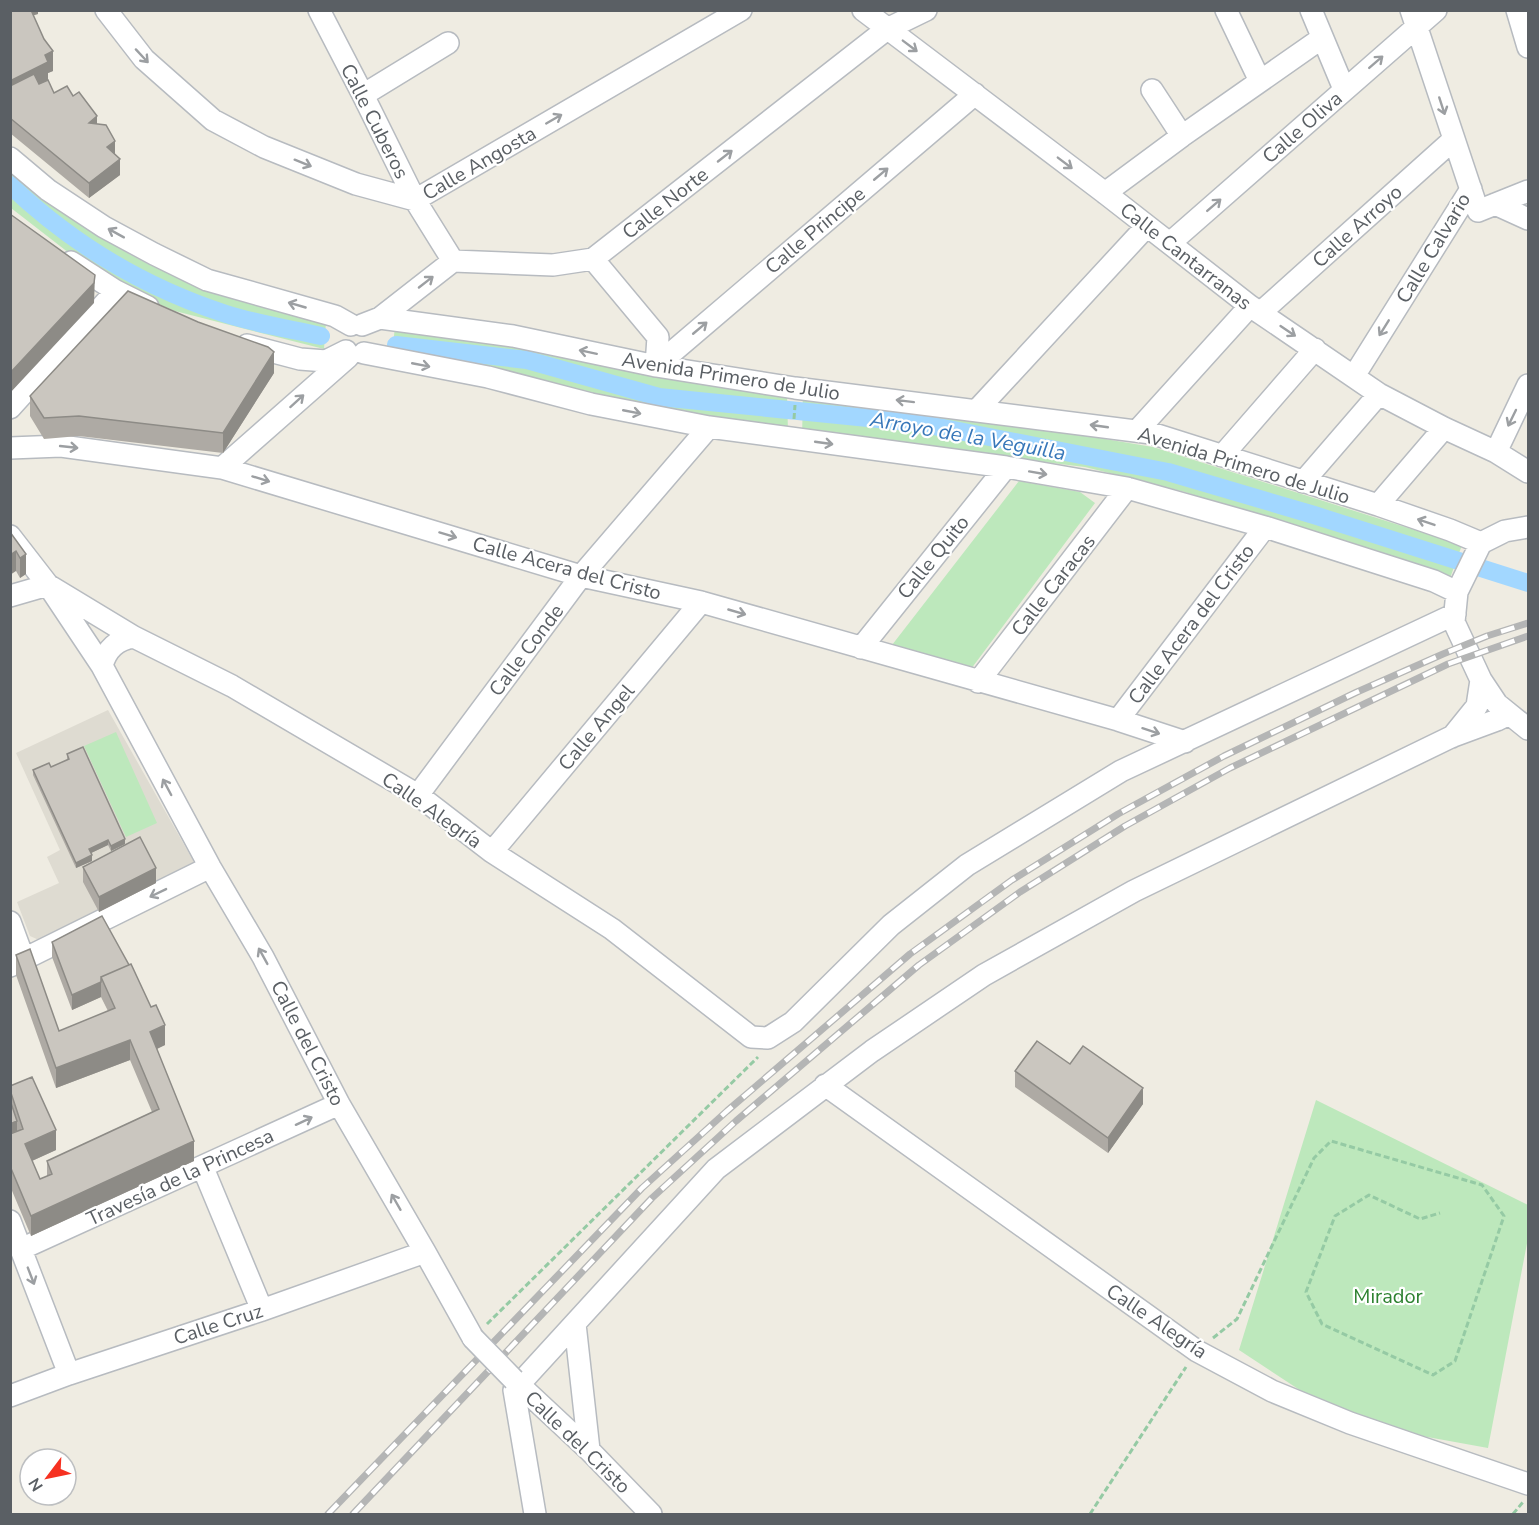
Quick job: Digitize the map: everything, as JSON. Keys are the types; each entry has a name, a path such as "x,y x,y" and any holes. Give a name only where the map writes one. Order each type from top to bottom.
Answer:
{"street":[{"name":"Calle Angosta","path":"106,10 144,59 213,120 264,147 356,184 415,200 741,10"},
{"name":"Calle Cuberos","path":"319,10 415,200 453,261"},
{"name":"Calle Cantarranas","path":"863,10 1255,309 1379,394 1496,452 1528,472"},
{"name":"Calle Norte","path":"453,261 553,265 593,259 887,29 926,10"},
{"path":"1226,10 1260,81"},
{"path":"1311,10 1344,90"},
{"name":"Calle Oliva","path":"1170,243 1344,90 1414,19 1436,10"},
{"path":"1517,10 1528,47"},
{"name":"Calle Calvario","path":"1354,376 1471,189 1414,19"},
{"path":"1105,193 1322,38"},
{"path":"363,95 448,43"},
{"path":"1152,90 1182,136"},
{"name":"Calle Principe","path":"656,366 975,94"},
{"name":"Calle Arroyo","path":"1137,431 1255,309 1453,140"},
{"name":"Avenida Primero de Julio","path":"10,158 48,190 104,227 207,280 335,316 364,323 513,336 656,366 795,388 1150,433 1378,506 1481,543"},
{"path":"1471,189 1478,211 1528,191"},
{"path":"1495,204 1528,219"},
{"path":"977,410 1146,227"},
{"path":"57,252 116,291 166,315"},
{"path":"593,259 658,337 656,366"},
{"path":"453,261 364,323 347,328 341,342 354,352 478,375 591,404 709,427 1006,467 1127,488 1265,527 1434,581 1457,592"},
{"path":"10,408 116,291"},
{"path":"231,339 264,351 300,359 326,361 354,352"},
{"path":"1222,456 1315,350"},
{"path":"222,468 354,352"},
{"path":"1496,452 1528,385"},
{"path":"1303,482 1379,394"},
{"name":"Calle Conde","path":"418,795 581,576 709,427"},
{"path":"1378,506 1444,428"},
{"name":"Calle Acera del Cristo","path":"10,448 61,446 222,468 581,576 700,602 1118,720 1185,742"},
{"name":"Calle Quito","path":"861,648 1006,467"},
{"name":"Calle Caracas","path":"978,682 1127,488"},
{"name":"Calle Acera del Cristo","path":"1118,720 1265,527"},
{"path":"1528,527 1504,531 1481,543 1457,592 1454,622 1481,680 1497,704 1528,729"},
{"name":"Calle del Cristo","path":"10,536 48,585 102,666 210,867 263,957 339,1104 473,1338 517,1383 589,1450 651,1515"},
{"path":"10,596 48,585"},
{"name":"Calle Alegría","path":"48,585 134,637 232,686 418,795 492,852 612,929 764,1047"},
{"name":"Calle Angel","path":"492,852 700,602"},
{"path":"764,1047 793,1022 891,924 967,865 1121,771 1455,614"},
{"path":"102,666 105,655 122,639 134,637"},
{"path":"1451,737 1477,706 1481,680"},
{"path":"535,1515 514,1390 517,1383 575,1324 716,1168 825,1085 984,975 1134,891 1451,737 1509,714"},
{"path":"10,922 17,963 210,867"},
{"name":"Calle Alegría","path":"825,1085 1197,1351 1272,1391 1350,1423 1528,1484"},
{"name":"Travesía de la Princesa","path":"21,1249 203,1168 339,1104"},
{"path":"203,1168 262,1310"},
{"path":"10,1221 69,1374"},
{"name":"Calle Cruz","path":"10,1396 425,1252"},
{"path":"575,1324 589,1450"}],"path":[{"path":"794,439 795,388"},
{"path":"473,1338 764,1047"},
{"path":"1090,1515 1197,1351 1237,1319 1314,1158 1331,1141 1482,1185 1504,1216 1455,1361 1432,1375 1322,1324 1306,1292 1335,1216 1369,1195 1420,1219 1440,1213"},
{"path":"1513,1515 1528,1496"}],"shaded area":[{"path":"108,710 195,864 41,941 30,936 17,902 59,883 47,857 60,850 16,753"}],"green space":[{"path":"10,166 89,229 155,267 209,290 326,322 324,349 175,311 120,287 78,260 11,208"},
{"path":"395,327 508,341 787,394 788,432 488,377 390,370"},
{"path":"803,389 1153,447 1462,545 1449,581 1185,492 1085,467 902,445 802,440"},
{"path":"1019,481 1080,492 1095,503 968,673 908,658 892,645"},
{"path":"116,732 157,823 126,837 84,746"},
{"name":"Mirador","path":"1316,1100 1528,1205 1528,1238 1488,1448 1350,1423 1239,1350"}],"building":[{"path":"10,10 31,10 44,39 53,51 45,55 48,62 10,81"},
{"path":"34,74 39,84 48,80 54,93 67,86 73,96 79,92 97,116 89,123 106,125 115,141 107,147 120,159 89,183 10,118 10,86"},
{"path":"10,214 95,275 94,283 10,373"},
{"path":"128,291 198,322 268,347 274,352 223,433 79,416 44,418 30,396"},
{"path":"10,532 26,554 20,558 16,551 10,555"},
{"path":"83,747 125,839 111,846 108,840 89,849 92,855 76,863 33,770 49,763 51,767 69,759 67,754"},
{"path":"140,837 156,868 99,897 83,867"},
{"path":"102,916 129,965 101,977 101,982 72,995 52,942"},
{"path":"30,949 59,1031 115,1008 101,977 131,964 151,1007 156,1005 165,1025 150,1032 194,1141 31,1216 10,1166 10,1134 23,1129 10,1086 32,1077 56,1130 25,1144 40,1179 52,1174 47,1161 159,1109 130,1040 56,1068 16,955"},
{"path":"1037,1041 1070,1064 1083,1046 1143,1088 1108,1138 1015,1071"},
{"path":"10,1100 17,1121 10,1124"}],"waterway":[{"name":"Arroyo de la Veguilla","path":"10,185 84,245 167,291 238,318 321,336"},
{"name":"Arroyo de la Veguilla","path":"396,345 527,360 659,397 918,423 1168,472 1314,515 1528,583"}],"railway":[{"path":"328,1514 642,1188 727,1111 910,954 1012,880 1118,814 1224,756 1357,692 1443,654 1487,636 1528,623"},
{"path":"353,1514 652,1198 736,1121 919,965 1020,892 1125,826 1230,768 1448,664 1528,636"}]}
